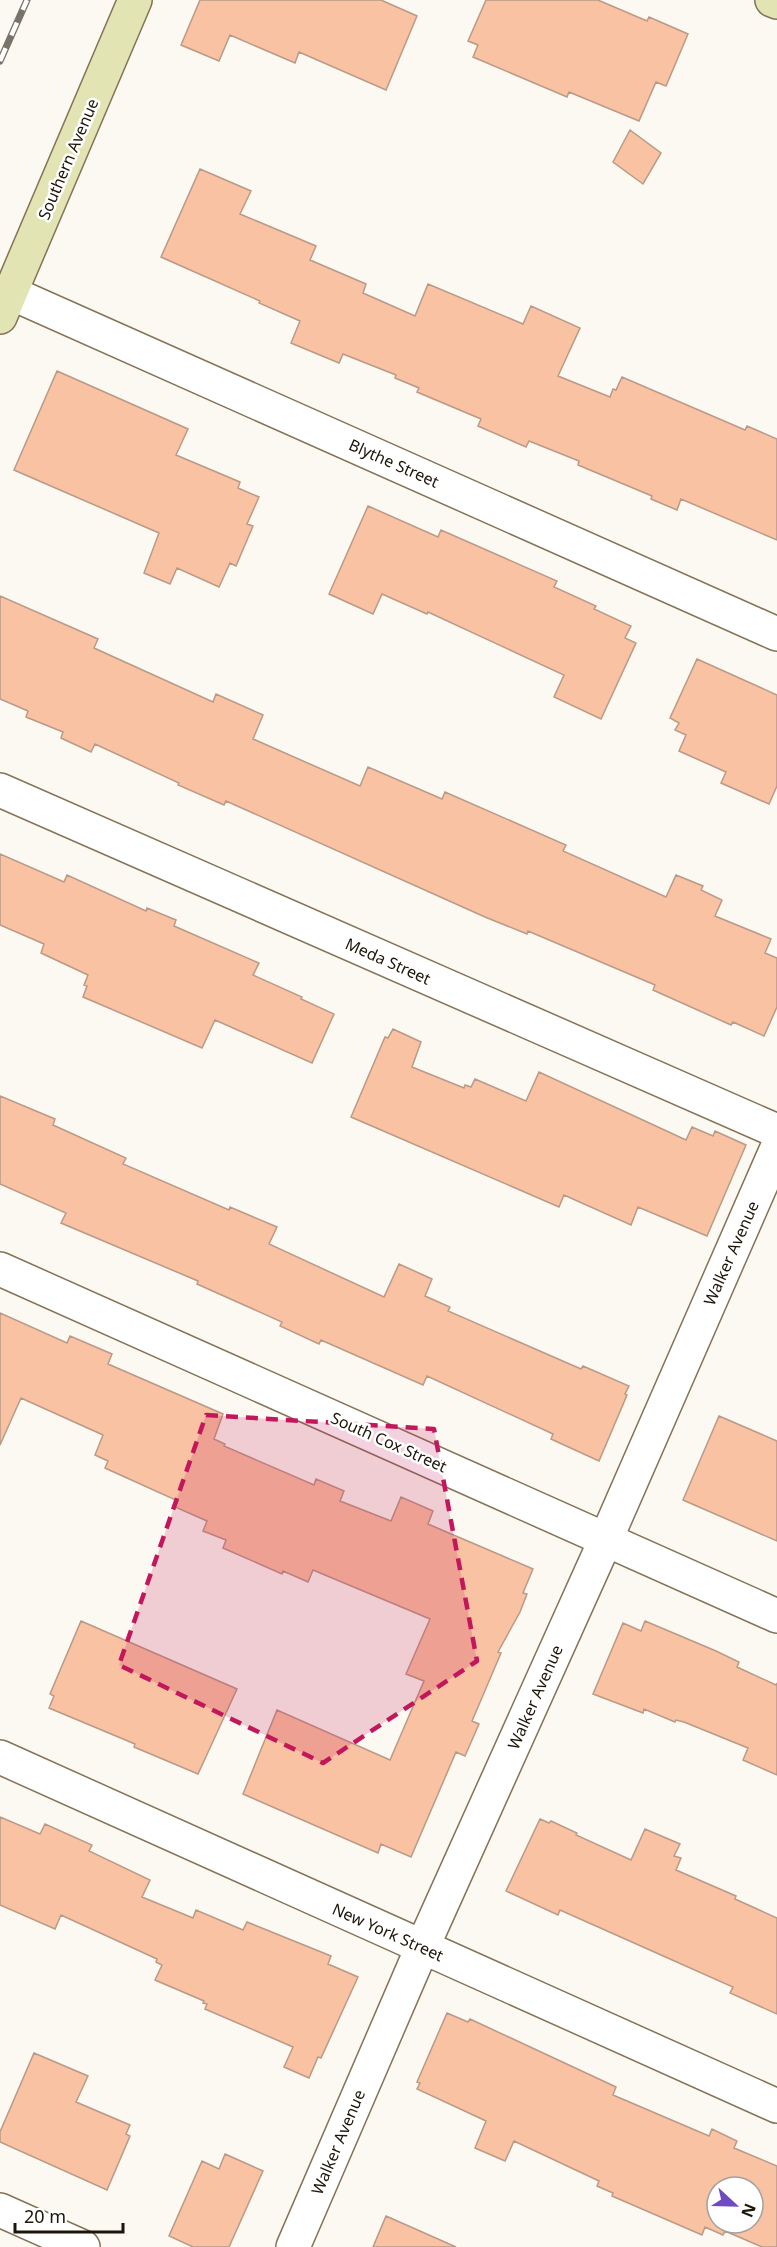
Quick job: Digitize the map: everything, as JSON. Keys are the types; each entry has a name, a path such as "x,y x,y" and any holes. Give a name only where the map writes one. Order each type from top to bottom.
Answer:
{"main road":[{"name":"Southern Avenue","path":"5,305 135,0"},
{"path":"772,0 777,2"}],"street":[{"name":"Blythe Street","path":"5,305 777,634"},
{"name":"Meda Street","path":"0,790 777,1131"},
{"name":"Walker Avenue","path":"293,2247 422,1948 606,1539 777,1148"},
{"name":"South Cox Street","path":"0,1269 777,1616"},
{"name":"New York Street","path":"0,1757 777,2106"},
{"path":"0,2210 83,2247"}],"highlighted area":[{"path":"206,1415 434,1429 477,1661 323,1763 119,1665"}],"building":[{"path":"200,0 381,0 417,16 386,90 299,52 295,63 230,35 219,61 181,45"},
{"path":"486,0 598,0 647,21 649,17 688,34 666,86 656,82 639,121 569,92 567,97 473,57 478,45 468,41"},
{"path":"630,130 661,153 643,184 613,162"},
{"path":"200,169 251,191 240,214 316,246 310,260 366,284 363,293 415,316 428,284 523,324 531,306 580,328 558,376 610,397 622,377 745,430 747,426 777,439 777,540 681,499 677,510 651,499 652,496 578,465 579,461 529,441 526,447 478,426 481,419 417,392 419,388 395,378 396,375 343,354 339,363 291,343 300,321 161,257"},
{"path":"57,371 188,429 176,455 240,482 238,488 259,497 247,524 253,526 236,566 230,563 219,587 177,568 170,584 144,573 159,533 14,470"},
{"path":"368,506 438,537 441,530 557,581 554,587 596,606 594,609 631,626 625,638 636,643 601,719 554,697 564,675 428,612 427,614 382,594 373,614 329,594"},
{"path":"0,596 98,639 94,648 213,702 216,694 263,715 253,739 360,786 368,767 442,799 445,792 566,845 563,851 666,897 676,875 703,886 701,890 722,900 715,916 771,939 765,953 777,958 777,1007 764,1036 733,1022 731,1025 653,990 655,985 528,931 527,934 485,917 226,801 224,805 178,785 179,783 95,744 91,752 61,738 63,732 26,717 28,711 0,699"},
{"path":"697,659 777,695 777,786 769,804 721,783 726,772 679,751 686,735 675,730 679,723 670,718"},
{"path":"0,854 64,882 67,875 146,911 147,908 176,920 174,926 259,963 253,975 334,1014 312,1063 215,1020 202,1048 83,997 88,975 41,953 44,944 0,925"},
{"path":"393,1029 421,1042 412,1067 464,1088 465,1085 471,1087 475,1079 526,1101 539,1072 686,1140 692,1127 713,1136 715,1131 746,1145 707,1236 638,1207 631,1225 564,1195 559,1207 351,1117 385,1037 388,1038"},
{"path":"0,1096 55,1119 53,1125 126,1158 123,1164 229,1210 230,1207 277,1227 269,1244 384,1297 399,1264 432,1279 425,1296 450,1307 448,1311 581,1369 583,1366 629,1386 599,1461 551,1439 553,1434 427,1376 423,1385 321,1340 319,1344 280,1326 282,1322 197,1284 198,1281 61,1223 66,1213 0,1184"},
{"path":"0,1313 67,1343 70,1336 112,1354 108,1364 223,1414 214,1439 225,1444 224,1446 314,1485 316,1479 344,1491 340,1501 391,1521 401,1497 433,1511 428,1524 533,1569 523,1593 527,1594 520,1612 498,1652 501,1653 472,1721 479,1724 465,1756 456,1752 411,1857 381,1844 378,1853 243,1794 277,1710 390,1760 424,1681 406,1674 430,1619 313,1570 308,1582 283,1571 282,1574 223,1548 226,1540 203,1531 207,1521 175,1507 178,1501 105,1468 108,1461 95,1455 103,1435 21,1398 0,1445"},
{"path":"719,1416 777,1441 777,1541 683,1500"},
{"path":"81,1621 237,1689 198,1774 134,1747 135,1744 49,1708 54,1696 50,1694"},
{"path":"645,1621 716,1651 739,1662 737,1667 776,1685 777,1683 777,1775 743,1760 748,1748 684,1722 676,1720 675,1722 644,1709 643,1713 593,1694 623,1623 641,1631"},
{"path":"0,1817 40,1834 45,1824 92,1845 89,1851 150,1880 142,1897 193,1918 196,1910 243,1930 247,1922 331,1956 328,1964 358,1977 321,2058 318,2057 309,2078 284,2067 293,2047 205,2009 207,2004 203,2003 204,2001 155,1980 162,1965 156,1962 157,1959 61,1915 55,1929 0,1905"},
{"path":"540,1819 549,1823 551,1821 631,1860 645,1829 680,1844 674,1856 681,1858 676,1870 736,1896 735,1899 777,1918 777,2014 730,1993 733,1987 560,1910 558,1915 506,1891"},
{"path":"447,2013 468,2022 470,2019 616,2087 613,2095 709,2136 712,2129 737,2141 734,2148 777,2166 777,2247 762,2247 734,2235 765,2235 765,2175 705,2175 705,2227 702,2235 612,2196 613,2193 597,2186 599,2181 514,2141 505,2161 475,2148 486,2121 417,2089 420,2083 417,2082"},
{"path":"34,2053 88,2076 76,2102 130,2125 126,2134 130,2136 107,2190 0,2142 0,2132"},
{"path":"225,2154 263,2171 229,2247 193,2247 169,2236 202,2161 219,2169"},
{"path":"386,2216 456,2247 373,2247"}],"railway":[{"path":"0,61 27,0"}]}
